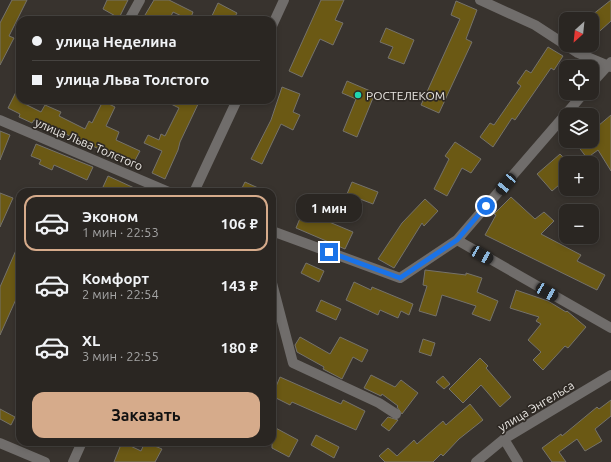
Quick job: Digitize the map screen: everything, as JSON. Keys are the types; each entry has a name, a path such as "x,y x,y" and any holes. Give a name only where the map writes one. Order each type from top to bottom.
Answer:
{"street":[{"path":"132,16 140,0"},
{"path":"276,17 284,0"},
{"path":"480,0 535,25 578,53 610,65 599,76"},
{"path":"276,232 400,278 457,240 578,100"},
{"path":"196,188 235,104"},
{"name":"улица Льва Толстого","path":"0,120 160,188"},
{"path":"457,240 611,328"},
{"path":"276,298 293,363 379,403 396,414"},
{"name":"улица Энгельса","path":"476,462 504,439 611,375"},
{"path":"504,439 518,462"},
{"path":"0,443 45,462"},
{"path":"73,462 80,446"}],"building":[{"path":"12,0 27,0 19,16 16,16 16,22 9,36 14,38 0,65 0,23"},
{"path":"107,0 128,0 120,16 115,16 103,9"},
{"path":"154,0 169,0 193,12 192,16 182,16 173,12 171,16 144,16"},
{"path":"321,0 344,0 335,20 343,23 333,45 320,39 302,77 289,71"},
{"path":"611,0 611,21 599,32 599,12 596,12"},
{"path":"456,1 477,10 466,39 472,42 439,113 421,105 460,19 451,15"},
{"path":"218,3 237,13 235,16 212,16"},
{"path":"386,28 414,40 404,64 388,58 393,47 380,42"},
{"path":"548,47 563,56 559,60 554,70 551,68 515,120 512,118 493,147 480,137 490,123 494,125 521,86 517,83 526,70 531,73"},
{"path":"347,81 375,93 357,137 343,131 356,99 342,93"},
{"path":"282,87 300,94 293,112 300,115 293,130 281,124 262,164 251,159 271,120"},
{"path":"16,92 16,104 25,104 41,112 45,105 61,112 59,116 85,129 89,121 92,123 102,104 109,104 115,107 106,126 119,132 116,140 140,151 132,166 123,161 124,160 34,120 32,123 19,117 20,114 8,108"},
{"path":"171,104 198,104 180,142 165,179 152,173 162,151 144,143 148,135 159,140 161,134 165,136 179,108"},
{"path":"611,115 611,171 598,150 590,156 585,156 579,148 599,148 599,125"},
{"path":"0,131 10,135 0,160"},
{"path":"455,142 481,159 471,173 462,168 447,196 434,189 449,159 445,156"},
{"path":"36,144 93,167 87,180 54,165 52,170 39,164 41,160 31,156"},
{"path":"560,154 562,156 559,156 559,185 552,191 537,174"},
{"path":"108,176 134,188 105,188 103,187"},
{"path":"245,182 258,188 242,188"},
{"path":"352,182 378,192 373,204 347,194"},
{"path":"0,193 13,198 0,227"},
{"path":"511,197 535,219 544,212 554,221 541,234 581,255 577,261 605,275 597,290 485,235 496,215 494,214"},
{"path":"425,199 438,211 424,226 422,223 394,268 378,259 402,223"},
{"path":"303,211 353,232 345,249 296,228"},
{"path":"16,250 16,299 0,335 0,287"},
{"path":"306,263 324,271 319,282 301,273"},
{"path":"425,270 466,275 466,273 482,278 477,292 498,301 490,321 472,314 476,306 442,295 436,316 419,311 427,286 423,285"},
{"path":"354,282 371,290 372,287 413,304 409,315 401,311 398,318 380,310 378,315 346,300"},
{"path":"516,290 548,301 566,312 567,311 586,327 568,348 565,346 543,370 533,360 541,352 528,340 541,324 536,321 539,317 510,308"},
{"path":"321,300 341,309 336,320 316,311"},
{"path":"300,337 330,354 340,337 368,350 362,362 353,357 342,379 323,369 324,367 297,352 295,345"},
{"path":"423,339 435,343 431,356 419,352"},
{"path":"480,358 488,366 486,368 511,397 500,407 481,385 463,403 449,389"},
{"path":"371,375 395,387 401,380 418,393 402,414 397,407 398,406 382,394 381,396 364,388"},
{"path":"443,376 450,384 444,389 436,382"},
{"path":"280,377 341,404 343,400 365,411 356,430 292,402 290,405 276,398 276,386"},
{"path":"611,400 611,416 595,429 602,441 585,451 577,439 559,452 566,462 552,462 542,448 561,434 562,436 597,407 599,409"},
{"path":"470,404 483,420 459,439 443,456 441,454 433,462 385,462 379,456 388,448 397,456 414,440 417,444 443,421 446,425"},
{"path":"0,409 15,417 11,425 0,419"},
{"path":"388,417 398,420 389,431 381,425"},
{"path":"276,428 298,440 289,457 272,448 272,446 276,446"},
{"path":"316,435 339,447 334,458 311,445"},
{"path":"120,446 130,446 141,451 143,446 155,446 162,449 155,462 114,462"}],"place":[{"name":"РОСТЕЛЕКОМ","path":"358,95"}],"route":[{"path":"329,252 400,278 457,240 486,206"}]}
